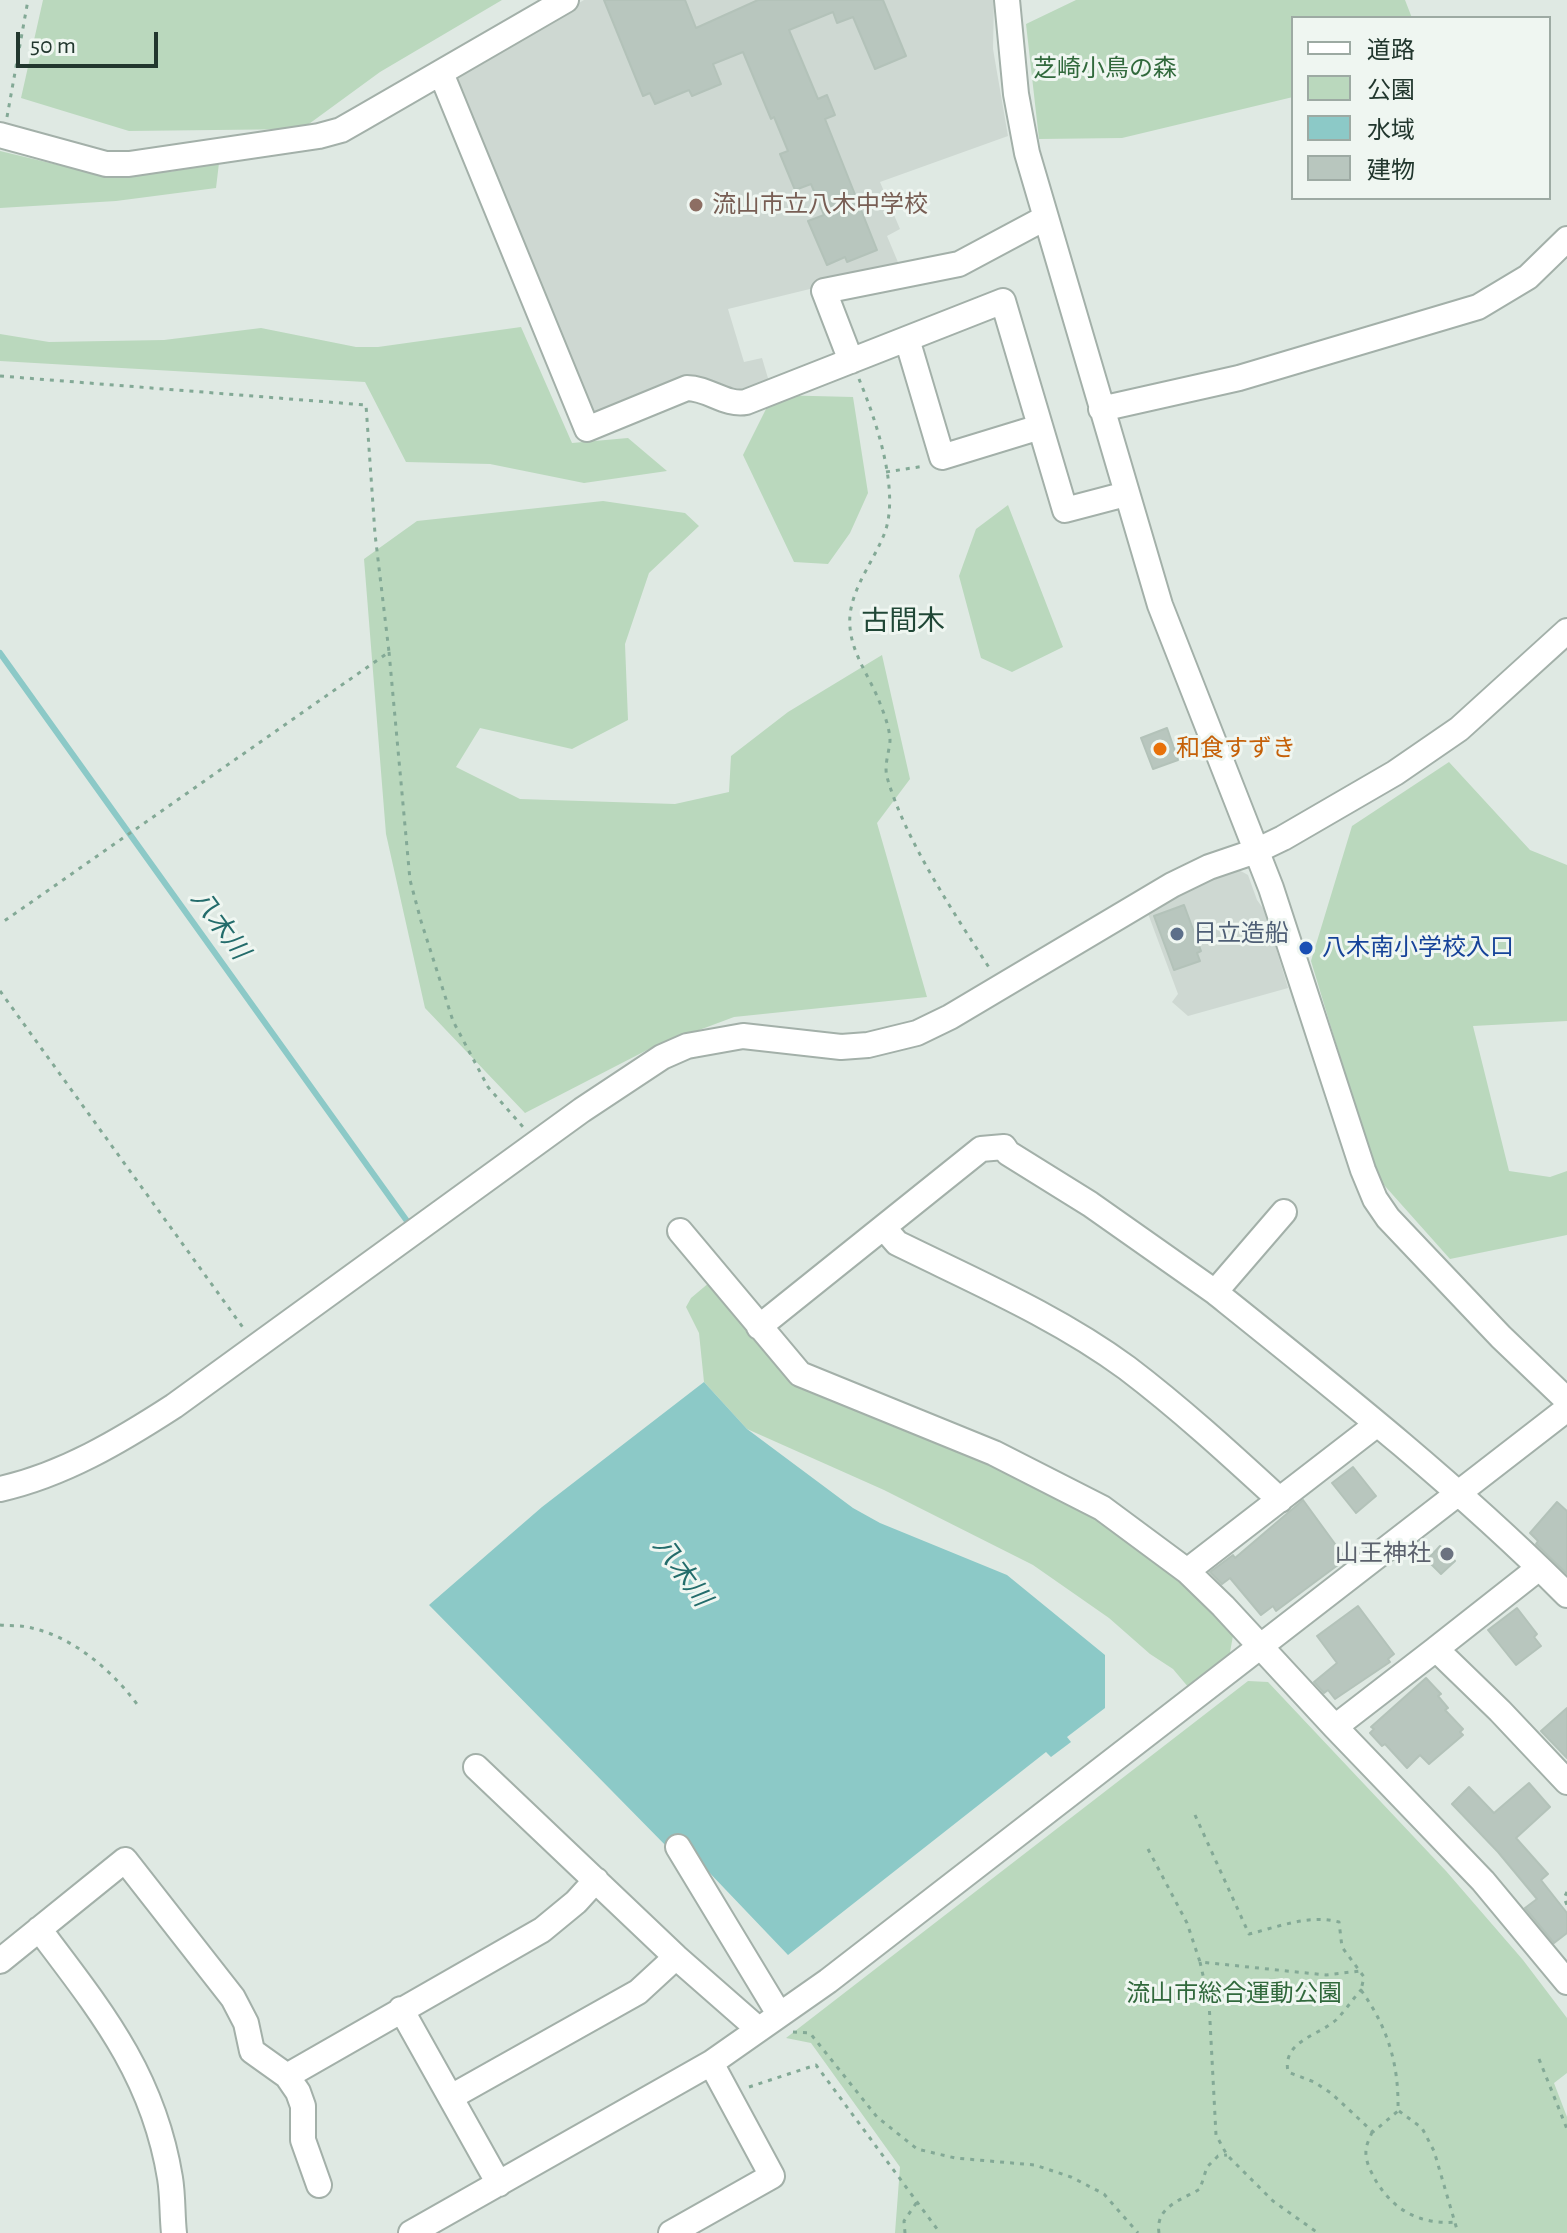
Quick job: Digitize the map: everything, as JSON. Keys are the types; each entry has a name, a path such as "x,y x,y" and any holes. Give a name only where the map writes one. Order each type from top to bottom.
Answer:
{"street":[{"path":"2,136 106,164 129,164 319,136 341,130 566,0"},
{"path":"1007,0 1019,118 1126,494 1160,605 1294,956 1350,1137 1375,1199 1388,1218 1501,1337 1567,1400"},
{"path":"441,73 587,429 687,388 698,388 738,403 746,402 1003,301 1065,510 1126,494"},
{"path":"851,361 824,291 959,264 1045,218"},
{"path":"1101,409 1239,378 1478,307 1528,277 1567,239"},
{"path":"907,339 942,457 1040,427"},
{"path":"0,1489 73,1464 127,1437 646,1066 687,1046 743,1036 841,1047 868,1045 917,1033 950,1017 1172,885 1209,867 1256,851 1429,752 1488,704 1567,631"},
{"path":"759,1327 981,1149 1004,1147 1008,1153 1090,1204 1215,1292 1512,1540 1567,1595"},
{"path":"1215,1292 1284,1212"},
{"path":"884,1228 897,1243 1062,1326 1126,1367 1208,1434 1280,1500"},
{"path":"680,1231 800,1374 994,1453 1102,1508 1187,1571 1483,1881 1567,1982"},
{"path":"416,2232 711,2063 757,2028 785,2023 828,1981 1567,1409"},
{"path":"1187,1571 1376,1425"},
{"path":"1335,1727 1539,1568"},
{"path":"1436,1649 1567,1782"},
{"path":"476,1767 676,1957 757,2028"},
{"path":"678,1847 785,2023"},
{"path":"0,1961 125,1860 233,1998 246,2023 252,2051 287,2076 298,2092 303,2106 303,2140 319,2185"},
{"path":"287,2076 542,1930 576,1902 596,1880"},
{"path":"39,1929 104,2015 143,2084 160,2133 170,2179 174,2233"},
{"path":"451,2097 638,1992 676,1957"},
{"path":"401,2009 499,2184"},
{"path":"671,2233 772,2176 711,2063"}],"path":[{"path":"2,136 28,0"},
{"path":"851,361 878,431 886,472 889,520 862,578 850,614 852,637 857,657 880,704 890,737 887,775 899,807 952,909 1000,986"},
{"path":"0,376 366,405 375,534 410,880 453,1021 488,1087 536,1143"},
{"path":"886,472 933,465 942,457"},
{"path":"0,924 389,652"},
{"path":"0,991 257,1347"},
{"path":"0,1625 33,1628 85,1651 124,1685 139,1707"},
{"path":"1195,1815 1249,1934 1306,1920 1339,1922 1342,1947 1364,1977 1361,1990 1335,2021 1296,2044 1286,2063 1288,2072 1314,2082 1331,2093 1373,2132"},
{"path":"1148,1849 1187,1923 1200,1962 1209,2002 1216,2135 1227,2155 1273,2201 1318,2233"},
{"path":"1566,1907 1564,1898 1567,1892"},
{"path":"1200,1962 1326,1975 1360,1971"},
{"path":"1361,1990 1385,2027 1398,2076 1398,2111 1373,2132 1365,2149 1370,2171 1384,2194 1401,2210 1422,2220 1456,2222"},
{"path":"785,2023 810,2033 877,2117 917,2149 955,2158 1035,2165 1071,2177 1104,2194 1138,2233"},
{"path":"1539,2059 1567,2129"},
{"path":"748,2087 816,2065 940,2233"},
{"path":"1398,2111 1422,2128 1443,2177 1458,2233"},
{"path":"1159,2233 1158,2222 1164,2209 1200,2189 1207,2167 1218,2156 1227,2155"},
{"path":"905,2233 904,2221 917,2202"}],"shaded area":[{"name":"流山市立八木中学校","path":"584,0 994,0 993,49 1008,136 880,182 900,229 887,236 900,267 728,309 744,362 762,358 770,385 732,396 689,379 588,419 452,77"},
{"path":"1235,868 1248,875 1257,900 1265,911 1288,988 1188,1016 1172,1002 1178,994 1147,911 1189,887"}],"green space":[{"path":"43,0 502,0 380,72 302,129 129,131 21,98"},
{"name":"芝崎小鳥の森","path":"1076,0 1405,0 1411,16 1291,16 1291,97 1122,138 1039,139 1026,24"},
{"path":"0,151 71,168 169,172 219,163 216,188 116,201 0,208"},
{"path":"521,327 572,443 628,438 667,471 584,483 490,464 406,462 365,382 0,361 0,334 49,342 164,340 261,328 356,347 378,347"},
{"path":"773,395 853,397 868,493 850,533 828,564 794,562 743,455"},
{"path":"603,501 685,513 699,526 649,573 625,644 628,720 572,749 480,728 456,767 520,799 675,804 729,792 731,756 788,712 882,655 910,779 877,823 927,997 734,1017 651,1048 525,1113 425,1008 386,834 364,559 417,521"},
{"path":"1008,505 1063,647 1012,672 981,658 959,576 976,529"},
{"path":"1449,762 1530,850 1567,865 1567,1021 1473,1026 1509,1171 1550,1177 1567,1171 1567,1235 1450,1259 1376,1176 1311,961 1352,826"},
{"path":"710,1282 798,1384 1015,1475 1071,1502 1165,1569 1234,1630 1229,1658 1189,1688 1173,1669 1150,1654 1109,1618 1033,1565 884,1490 747,1429 704,1382 699,1333 686,1307 691,1298"},
{"name":"流山市総合運動公園","path":"1248,1681 1268,1682 1446,1871 1523,1960 1567,2018 1567,2073 1554,2083 1567,2117 1567,2233 895,2233 900,2167 811,2043 786,2038"}],"water":[{"path":"704,1382 747,1429 853,1508 880,1523 1007,1575 1105,1655 1105,1708 1067,1737 1071,1742 1051,1757 1046,1752 788,1955 683,1845 672,1852 429,1605 542,1507"}],"building":[{"path":"604,0 685,0 696,28 758,0 883,0 906,56 875,69 853,17 837,23 833,12 789,30 818,99 827,95 835,115 825,119 877,250 847,262 845,257 827,265 808,221 824,215 811,184 795,190 780,154 788,151 743,52 713,64 721,84 692,96 689,90 655,104 650,93 643,96"},
{"name":"和食すずき","path":"1167,728 1178,760 1153,769 1141,738"},
{"name":"日立造船","path":"1184,905 1201,951 1197,953 1200,961 1174,970 1154,916"},
{"path":"1353,1467 1376,1496 1356,1513 1332,1483"},
{"path":"1303,1500 1346,1559 1276,1611 1273,1606 1261,1615 1230,1578 1222,1584 1210,1572 1233,1555 1235,1558"},
{"path":"1557,1502 1567,1511 1567,1574 1536,1544 1538,1541 1530,1533"},
{"path":"1440,1546 1455,1561 1441,1574 1427,1560"},
{"path":"1358,1606 1394,1654 1388,1659 1390,1662 1335,1699 1328,1690 1324,1693 1314,1682 1337,1663 1317,1636"},
{"path":"1517,1608 1537,1634 1534,1637 1541,1646 1516,1665 1488,1630"},
{"path":"1426,1678 1441,1694 1438,1696 1448,1708 1445,1710 1463,1729 1460,1732 1463,1735 1429,1764 1420,1755 1407,1768 1370,1733 1374,1729 1371,1727"},
{"path":"1567,1708 1567,1758 1541,1731"},
{"path":"1529,1783 1550,1807 1516,1838 1548,1874 1541,1880 1567,1913 1567,1933 1554,1943 1525,1908 1537,1899 1452,1804 1469,1787 1494,1813"}],"waterway":[{"name":"八木川","path":"0,653 407,1221"}],"place":[{"name":"流山市立八木中学校","path":"696,205"},
{"name":"和食すずき","path":"1160,749"},
{"name":"日立造船","path":"1177,934"},
{"name":"八木南小学校入口","path":"1306,948"},
{"name":"山王神社","path":"1447,1554"}],"district":[{"name":"古間木","path":"903,622"}]}
